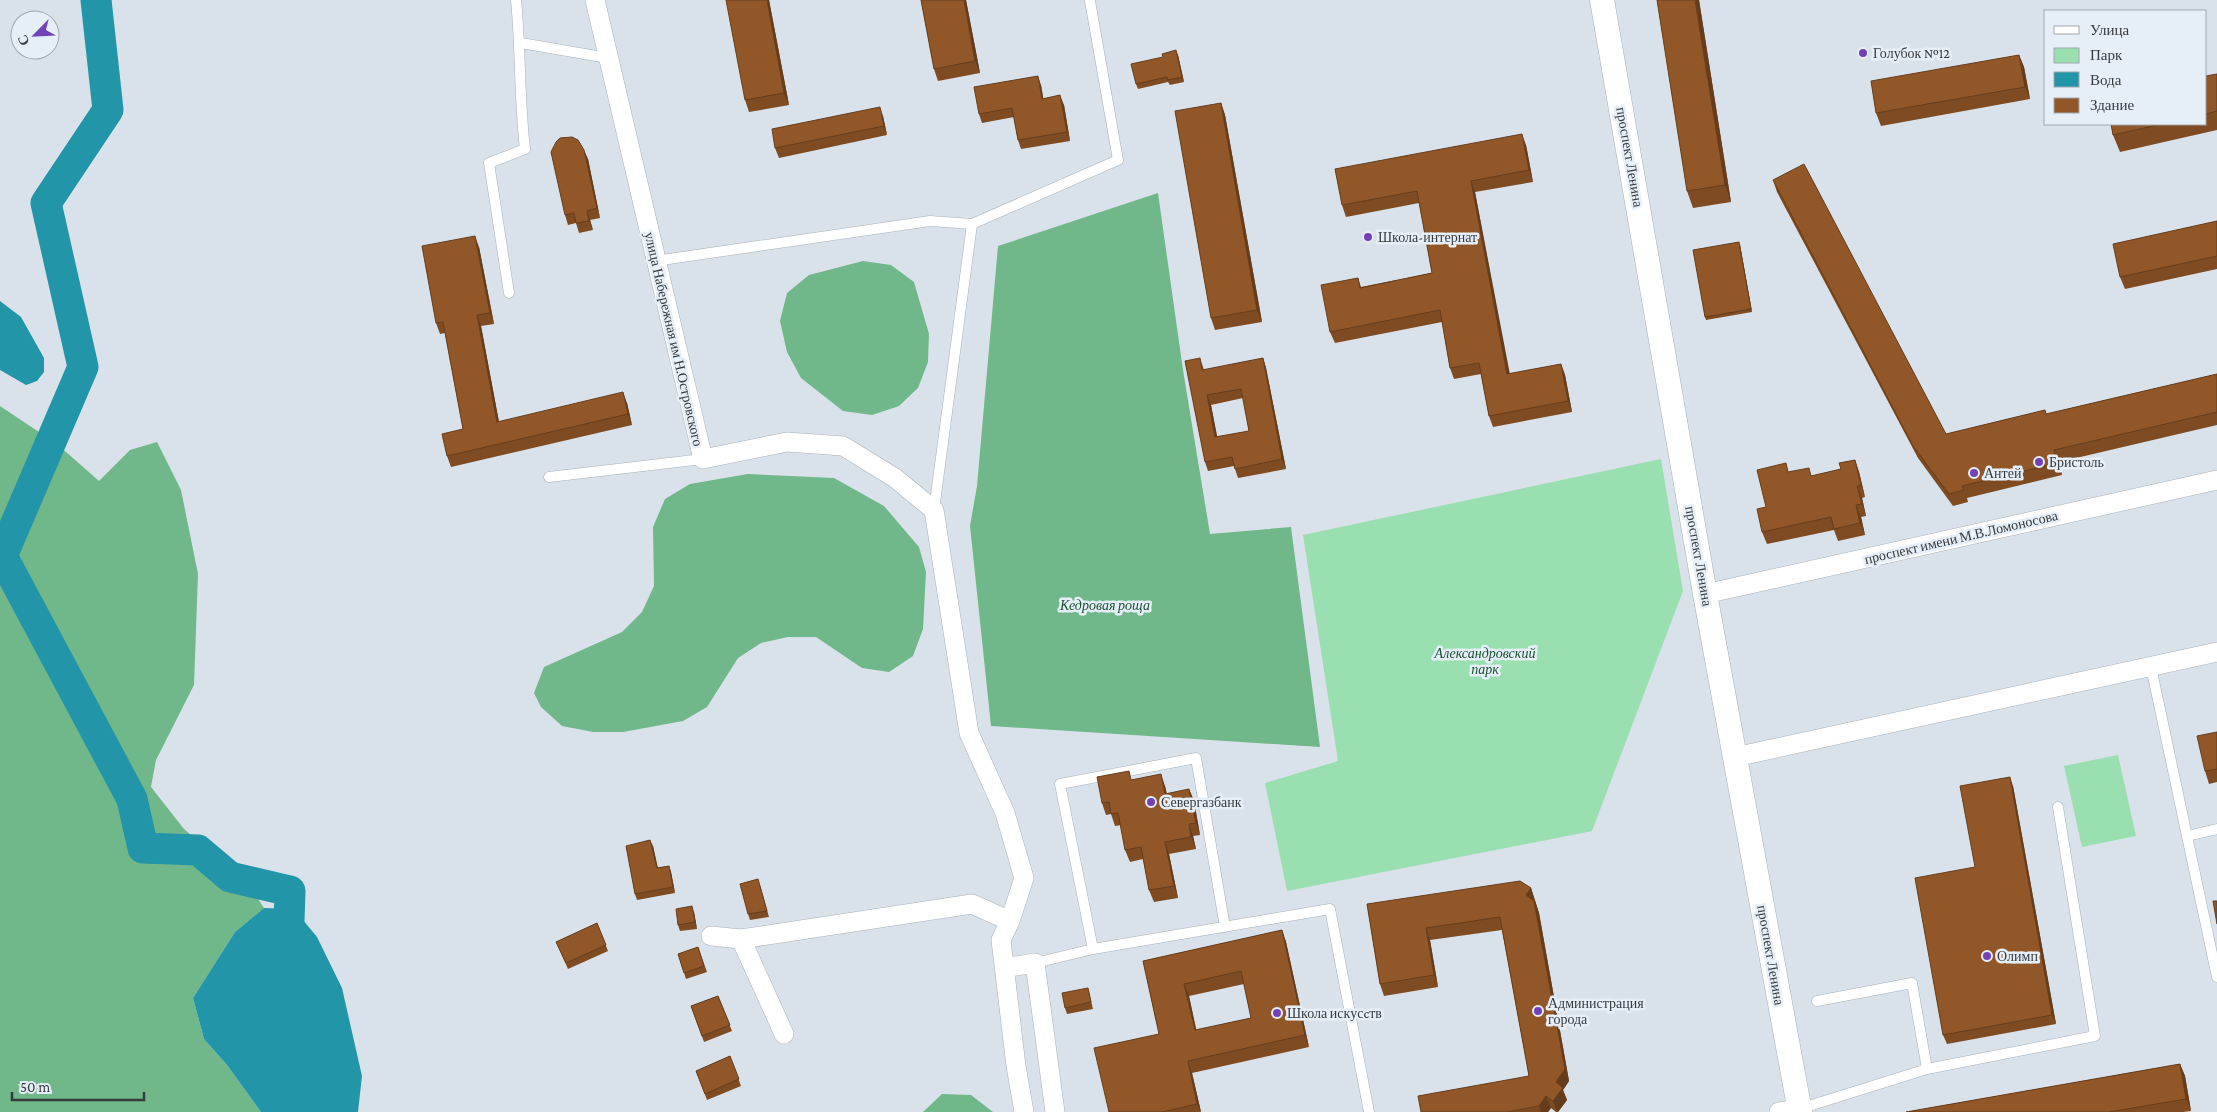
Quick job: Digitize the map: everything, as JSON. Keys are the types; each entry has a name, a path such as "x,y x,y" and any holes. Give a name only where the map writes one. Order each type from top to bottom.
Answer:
{"street":[{"name":"улица Набережная им Н.Островского","path":"595,0 703,459 787,442 843,446 895,478 934,510"},
{"name":"проспект Ленина","path":"1602,0 1735,757 1793,1111"},
{"name":"проспект имени М.В.Ломоносова","path":"1705,594 2217,480"},
{"path":"934,510 969,733 1005,813 1024,878 1010,921 1001,940 1024,1112"},
{"path":"1735,757 2217,652"},
{"path":"711,936 741,939 972,904 1010,921"},
{"path":"741,939 784,1034"},
{"path":"1004,968 1035,964 1055,1112"}],"lane":[{"path":"509,293 489,163 525,149 522,120 521,43 516,0"},
{"path":"655,261 930,221 972,224 1118,160 1091,0"},
{"path":"521,43 608,58"},
{"path":"934,510 972,224"},
{"path":"549,477 703,459"},
{"path":"2151,667 2217,976"},
{"path":"1093,949 1060,784 1196,758 1225,927"},
{"path":"1793,1111 1927,1069 2095,1036 2058,807"},
{"path":"2187,836 2217,829"},
{"path":"1035,964 1093,949 1330,909 1369,1112"},
{"path":"1817,1000 1912,983 1927,1069"}],"green space":[{"name":"Кедровая роща","path":"1158,193 1183,370 1210,534 1291,527 1320,747 991,726 970,526 977,486 998,246"},
{"path":"863,261 891,265 914,282 929,334 928,362 918,388 899,406 872,415 843,411 801,378 787,352 780,321 787,293 809,275"},
{"path":"0,406 57,444 99,481 130,450 157,442 181,490 198,574 194,685 156,760 151,787 184,829 249,885 264,908 235,932 193,998 204,1039 227,1065 261,1112 0,1112"},
{"name":"Александровский парк","path":"1661,459 1683,591 1592,831 1287,891 1265,783 1338,761 1303,535"},
{"path":"748,474 834,478 884,506 919,547 926,572 923,629 913,656 889,672 862,668 816,637 788,637 761,643 738,658 707,707 683,721 623,732 593,732 562,726 541,707 534,693 544,667 622,632 642,612 654,586 653,527 665,499 690,484"},
{"path":"2118,755 2136,836 2082,847 2064,766"},
{"path":"942,1094 971,1095 993,1112 923,1112"}],"water":[{"path":"0,301 21,317 44,358 44,372 37,381 26,385 0,370"},
{"path":"264,908 294,909 317,937 342,988 362,1076 358,1112 261,1112 227,1065 204,1039 193,998 235,932"}],"building":[{"path":"726,0 767,0 784,93 745,100"},
{"path":"921,0 964,0 975,61 934,69"},
{"path":"1657,0 1695,0 1725,185 1687,191"},
{"path":"1176,50 1182,77 1168,80 1167,77 1136,84 1131,64 1163,57 1162,54"},
{"path":"2019,55 2025,87 1876,113 1871,81"},
{"path":"2217,74 2217,111 2207,114 2207,76"},
{"path":"1038,76 1042,99 1060,95 1067,132 1018,140 1012,108 979,114 974,87"},
{"path":"1221,103 1257,310 1211,318 1175,111"},
{"path":"880,107 884,126 775,148 772,129"},
{"path":"2111,125 2158,125 2113,135"},
{"path":"1522,134 1529,170 1471,181 1507,374 1561,364 1568,401 1489,416 1479,363 1450,368 1440,310 1330,332 1321,285 1358,278 1360,288 1432,273 1417,191 1342,205 1335,169"},
{"path":"572,137 578,140 584,150 597,208 587,211 589,221 576,223 574,213 565,215 551,152 560,138"},
{"path":"1804,164 1946,434 2045,410 2046,414 2217,374 2217,412 2054,450 2057,463 1962,486 1964,490 1949,494 1913,446 1773,180"},
{"path":"2217,221 2217,256 2120,277 2113,244"},
{"path":"475,236 490,313 477,315 497,422 623,392 628,414 447,456 442,434 463,429 443,322 436,323 422,246"},
{"path":"1739,242 1751,309 1705,317 1693,250"},
{"path":"1200,358 1202,370 1263,358 1282,459 1235,469 1232,457 1205,462 1185,361","holes":["1241,389 1249,431 1215,437 1207,395"]},
{"path":"1855,460 1861,485 1857,486 1862,504 1856,505 1860,523 1834,529 1831,517 1762,532 1757,509 1766,507 1757,470 1786,463 1788,472 1809,468 1811,476 1841,469 1839,463"},
{"path":"2217,732 2217,769 2205,771 2197,736"},
{"path":"1129,771 1131,780 1161,774 1165,794 1189,789 1196,823 1189,824 1191,837 1165,842 1174,886 1149,890 1141,847 1125,850 1118,813 1111,814 1109,802 1102,803 1097,777"},
{"name":"Олимп","path":"2010,777 2052,1015 1943,1035 1915,878 1975,867 1960,786"},
{"path":"650,840 657,868 669,866 673,887 635,894 626,846"},
{"path":"758,879 767,911 748,914 740,884"},
{"path":"1520,881 1531,888 1526,895 1534,901 1565,1069 1556,1082 1563,1088 1553,1101 1546,1096 1539,1106 1507,1112 1421,1112 1418,1096 1529,1076 1500,917 1426,928 1434,975 1380,984 1367,904"},
{"path":"2213,901 2217,901 2217,924"},
{"path":"692,906 695,922 678,925 676,909"},
{"path":"597,923 606,945 566,963 556,942"},
{"name":"Школа искусcтв","path":"1282,930 1305,1035 1188,1061 1197,1104 1162,1112 1109,1112 1094,1048 1159,1034 1143,961","holes":["1241,971 1251,1018 1195,1030 1184,984"]},
{"path":"698,947 704,966 684,973 678,954"},
{"path":"1088,988 1091,1002 1065,1008 1062,993"},
{"path":"718,996 730,1025 702,1036 691,1006"},
{"path":"730,1056 739,1079 705,1094 696,1071"},
{"path":"2180,1064 2186,1099 2109,1112 1906,1112"}],"waterway":[{"path":"96,0 108,110 46,203 83,367 2,556 132,799 143,848 198,850 230,877 290,891 288,951"}],"place":[{"name":"Голубок №12","path":"1863,53"},
{"name":"Школа-интернат","path":"1368,237"},
{"name":"Бристоль","path":"2039,462"},
{"name":"Антей","path":"1974,473"},
{"name":"Севергазбанк","path":"1151,802"},
{"name":"Олимп","path":"1987,956"},
{"name":"Администрация города","path":"1538,1011"},
{"name":"Школа искусcтв","path":"1277,1013"}]}
